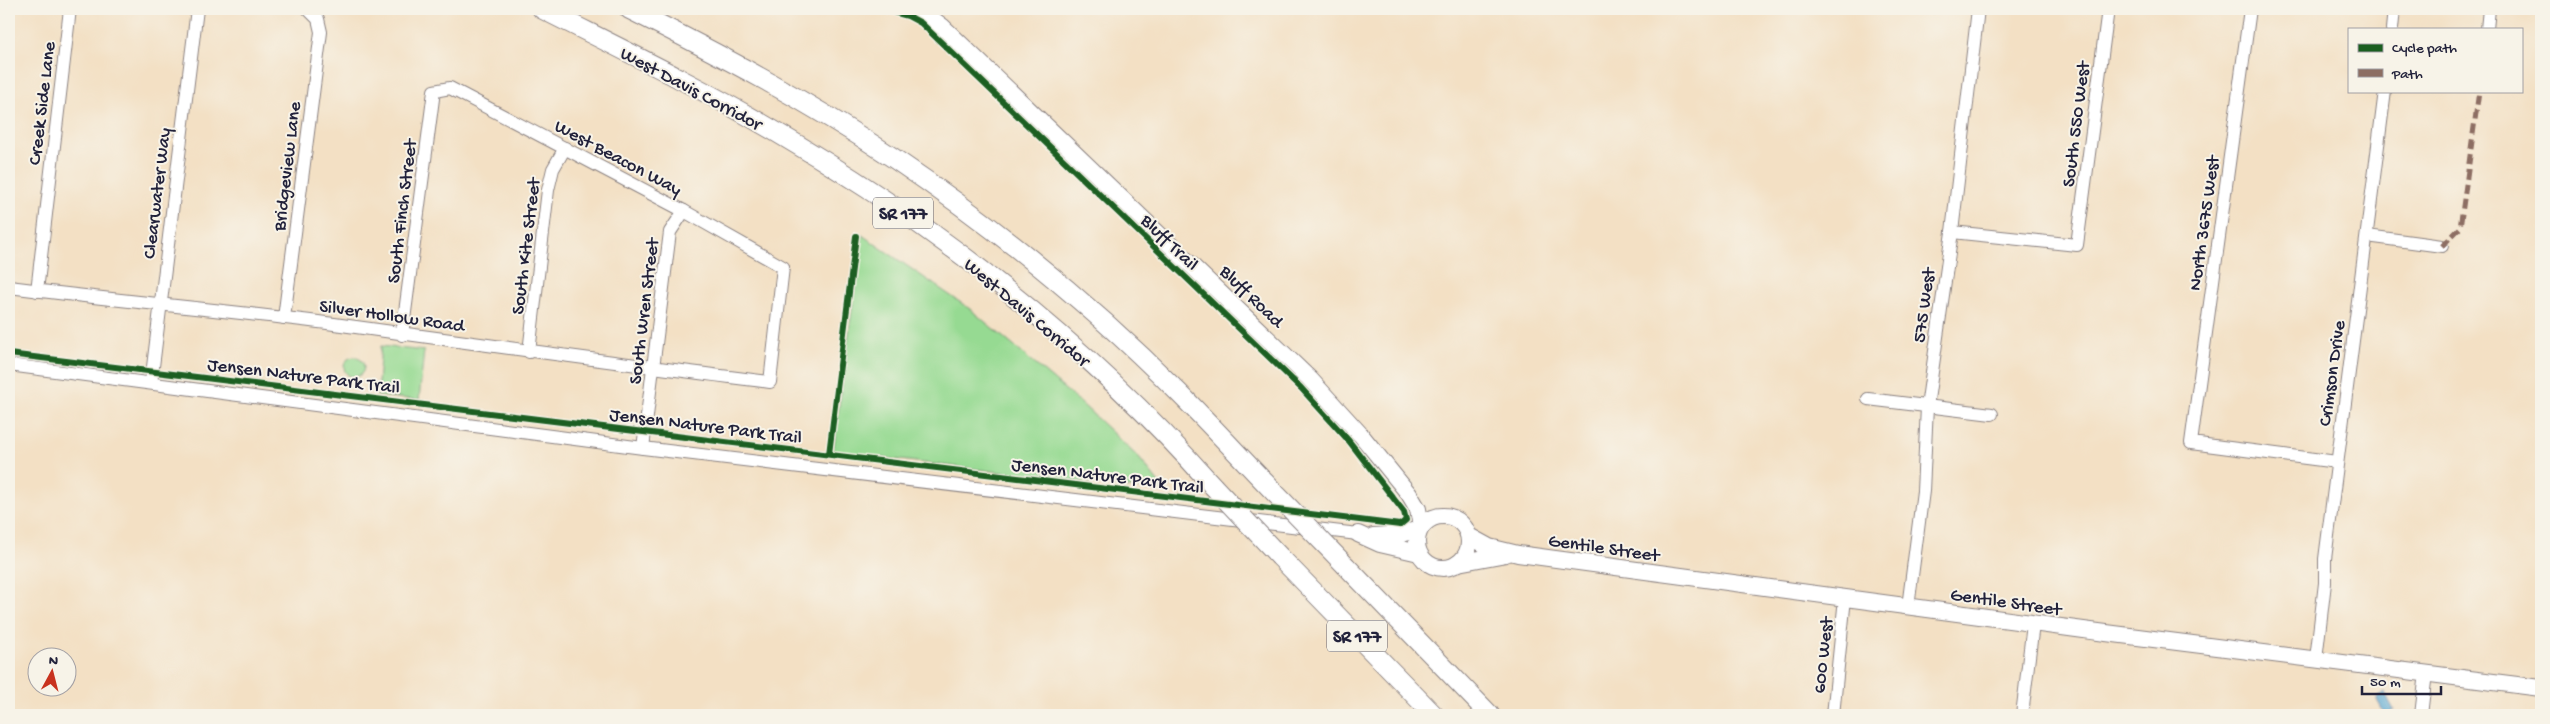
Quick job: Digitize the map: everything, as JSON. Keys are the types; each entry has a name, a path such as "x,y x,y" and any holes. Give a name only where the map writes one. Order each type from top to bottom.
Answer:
{"highway":[{"name":"West Davis Corridor","path":"542,9 763,124 821,159 906,215 983,271 1046,324 1135,404 1280,557 1434,715"},
{"name":"West Davis Corridor","path":"629,9 815,108 900,162 982,222 1068,291 1143,358 1490,715"}],"main road":[{"name":"Bluff Road","path":"919,9 943,27 1295,364 1343,414 1416,504 1421,518 1420,528"},
{"name":"Bluff Road","path":"935,9 943,27"},
{"name":"Bluff Road","path":"1395,478 1421,500 1446,515"},
{"path":"1358,534 1385,536 1420,528 1434,517 1446,515 1463,524 1469,536 1469,548 1458,564"},
{"path":"1419,554 1416,541 1420,528"},
{"path":"1358,534 1380,544 1419,554 1433,566 1446,568 1495,555 1518,554"},
{"name":"Gentile Street","path":"1469,536 1490,546 1518,554 2033,624 2541,688"}],"street":[{"name":"Creek Side Lane","path":"37,291 70,9"},
{"name":"Clearwater Way","path":"151,383 197,9"},
{"name":"Bridgeview Lane","path":"284,318 321,32 318,19 308,9"},
{"name":"575 West","path":"1908,607 1923,491 1927,407 1952,232 1978,9"},
{"name":"South 550 West","path":"1952,232 2078,245 2108,9"},
{"name":"North 3675 West","path":"2250,9 2191,443 2337,462"},
{"path":"2392,28 2394,9"},
{"path":"2487,28 2489,9"},
{"name":"West Beacon Way","path":"434,91 450,88 565,148 783,267 770,382"},
{"name":"South Finch Street","path":"402,335 434,91"},
{"name":"Crimson Drive","path":"2316,660 2325,584 2325,559 2384,92"},
{"name":"South Kite Street","path":"529,352 548,190 553,169 565,148"},
{"name":"South Wren Street","path":"643,448 670,232 684,212"},
{"path":"2367,236 2442,246"},
{"name":"Silver Hollow Road","path":"9,287 284,318 529,352 770,382"},
{"path":"9,365 643,448 1358,534"},
{"path":"1868,399 1992,414"},
{"name":"600 West","path":"1833,715 1845,598"},
{"path":"2022,715 2033,624"},
{"path":"2421,715 2426,673"}],"green space":[{"path":"862,235 970,309 1082,404 1139,458 1166,492 833,452"},
{"path":"381,346 424,351 419,400 377,396"},
{"path":"354,357 361,360 364,367 361,374 354,377 347,374 344,367 347,360"}],"water":[{"path":"2385,693 2394,710 2385,715 2376,698"}],"marked path":[{"path":"2442,246 2460,228 2479,92"}],"cycle path":[{"name":"Bluff Trail","path":"882,9 908,16 921,23 1301,388 1349,441 1404,512 1406,520 1400,525"},
{"path":"829,454 856,236"},
{"name":"Jensen Nature Park Trail","path":"9,354 1400,525"}]}
